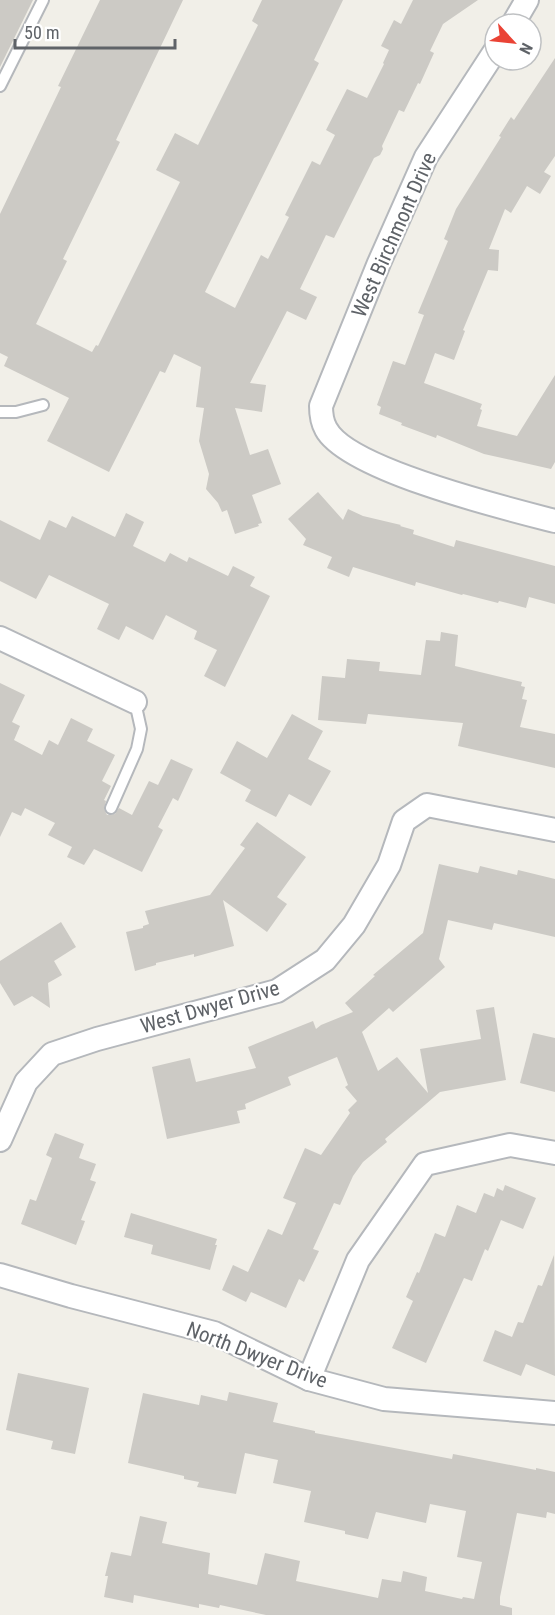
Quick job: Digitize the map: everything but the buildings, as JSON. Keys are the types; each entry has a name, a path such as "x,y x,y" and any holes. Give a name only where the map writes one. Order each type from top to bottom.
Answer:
{"street":[{"name":"West Birchmont Drive","path":"483,69 426,157 383,252 321,406 321,417 327,430 347,448 379,466 465,498 555,521"},
{"path":"0,638 135,702"},
{"name":"West Dwyer Drive","path":"0,1140 26,1082 52,1054 97,1039 277,991 325,960 354,925 389,866 404,821 427,804 555,830"},
{"path":"309,1379 358,1260 425,1164 510,1145 555,1152"},
{"name":"North Dwyer Drive","path":"0,1275 214,1333 309,1379 384,1399 555,1413"}],"lane":[{"path":"0,86 43,0"},
{"path":"0,412 16,412 43,405"},
{"path":"111,808 137,749 141,729 135,702"}]}
